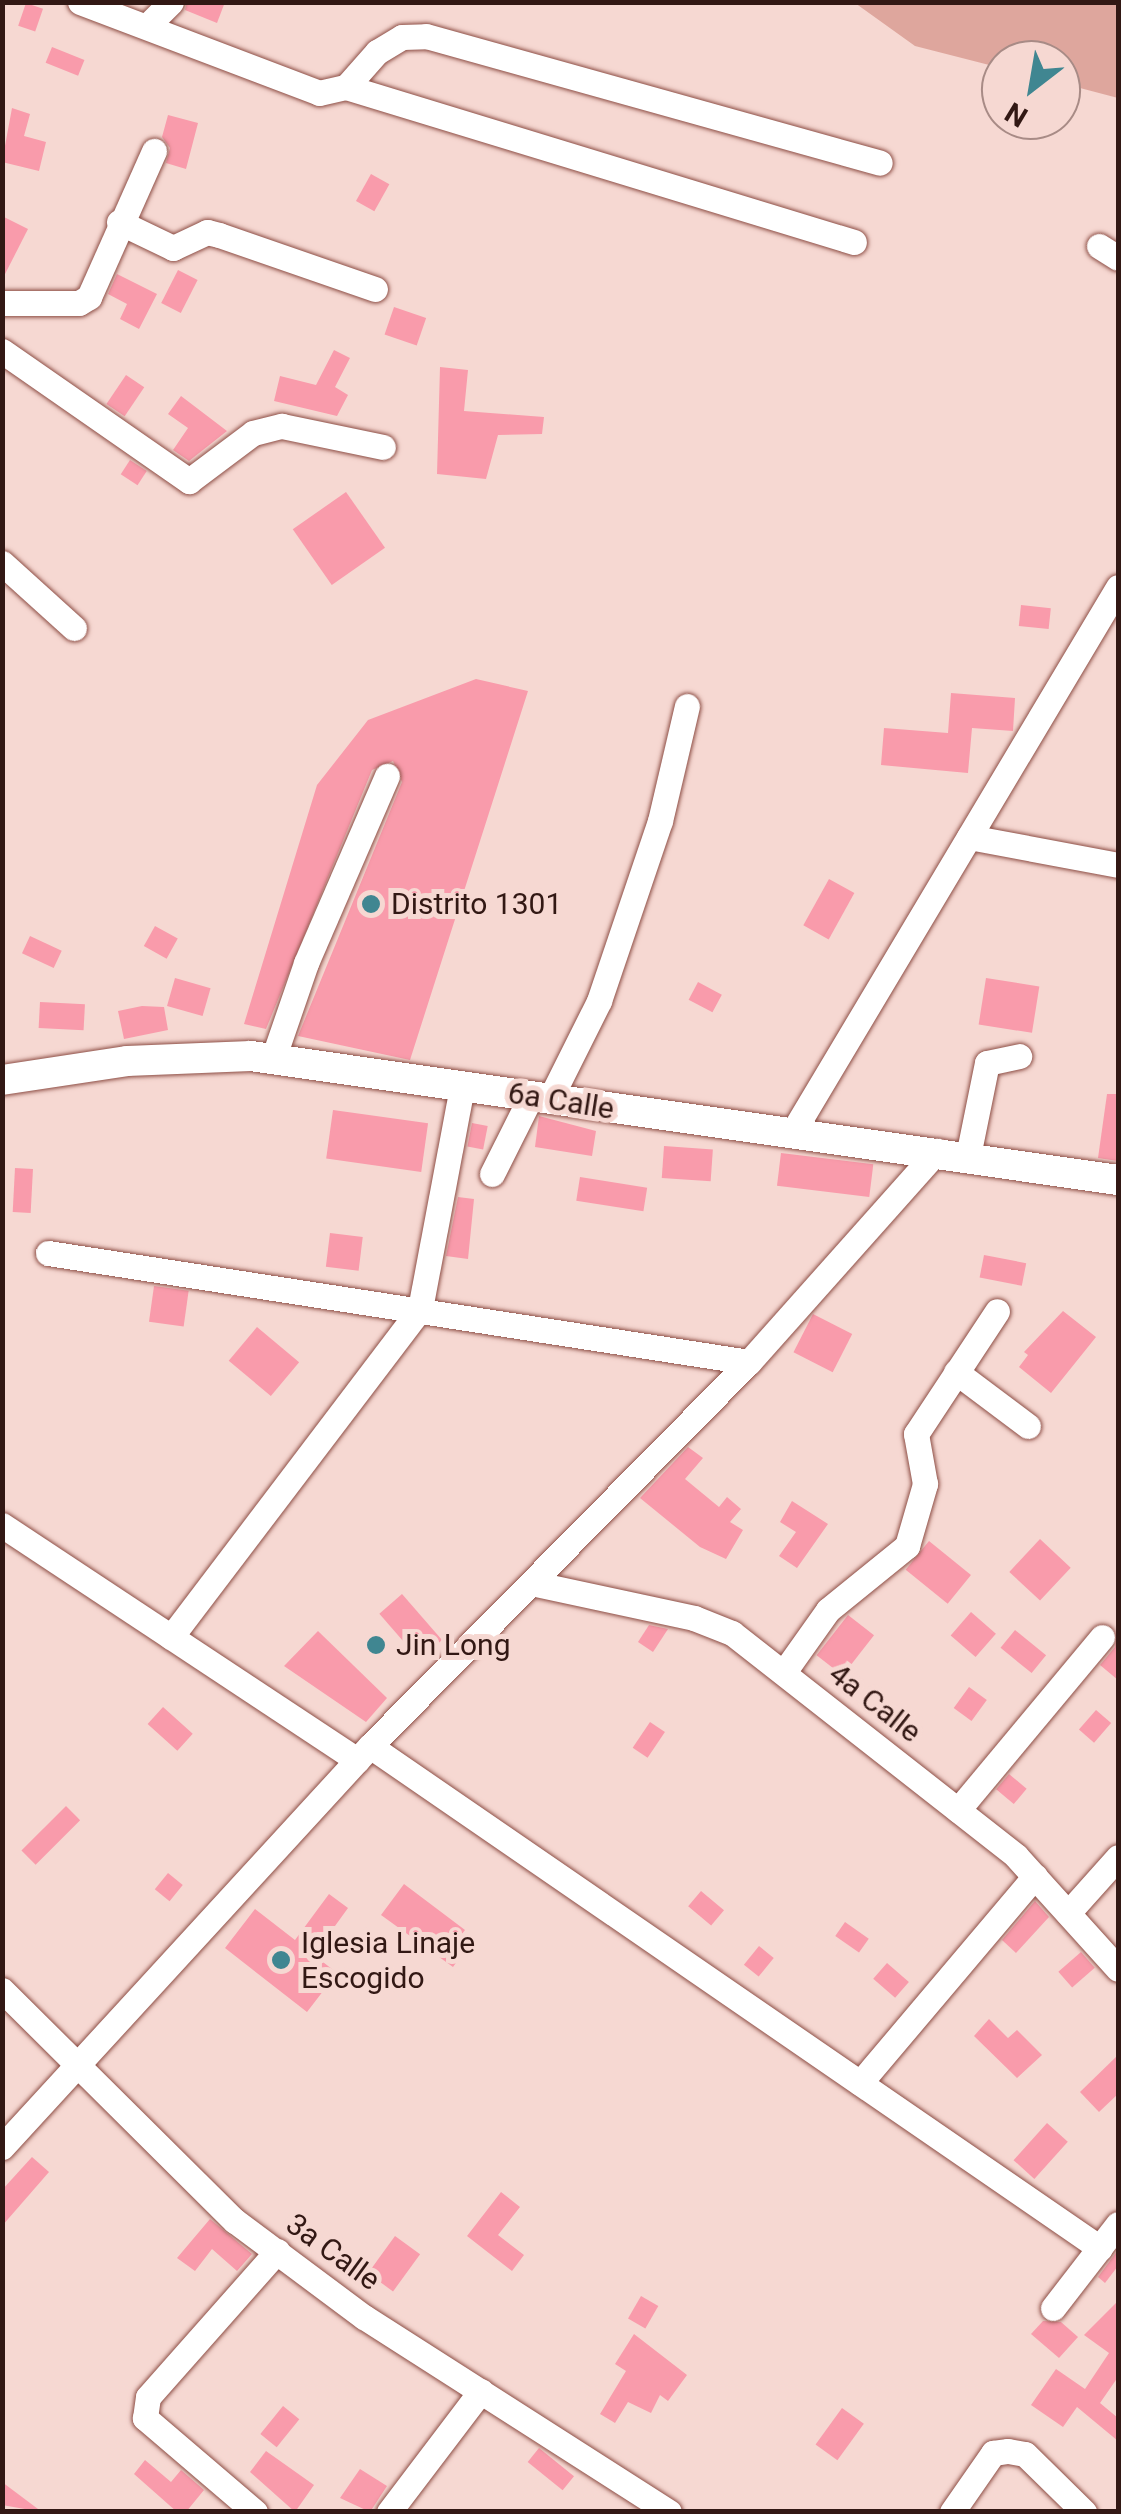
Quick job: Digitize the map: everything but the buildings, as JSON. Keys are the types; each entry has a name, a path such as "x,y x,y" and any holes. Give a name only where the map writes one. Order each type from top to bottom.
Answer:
{"main road":[{"name":"6a Calle","path":"2,1080 127,1060 273,1060 791,1135 937,1151 1118,1180"}],"street":[{"path":"80,2 149,24 319,93 346,87 854,242"},
{"path":"149,24 172,2"},
{"path":"346,87 377,52 402,37 426,36 880,163"},
{"path":"2,303 84,302 154,151"},
{"path":"120,222 173,248 207,232 219,234 375,289"},
{"path":"2,351 190,481 253,433 282,426 383,446"},
{"path":"2,563 74,628"},
{"path":"791,1135 1118,588"},
{"path":"492,1174 599,1001 660,821 688,706"},
{"path":"273,1060 306,963 387,776"},
{"path":"970,836 1118,865"},
{"path":"968,1156 986,1063 1019,1056"},
{"path":"171,1637 420,1309 462,1086"},
{"path":"2,2147 363,1753 536,1584 749,1362 937,1151"},
{"path":"48,1253 749,1362"},
{"path":"784,1672 828,1610 907,1546 925,1484 916,1434 996,1311"},
{"path":"956,1372 1028,1426"},
{"path":"2,1525 171,1637 363,1753 860,2082 1100,2248"},
{"name":"4a Calle","path":"536,1584 694,1618 732,1633 958,1810 1035,1876 1118,1969"},
{"path":"958,1810 1102,1637"},
{"path":"1068,1913 1118,1857"},
{"path":"860,2082 1035,1876"},
{"name":"3a Calle","path":"2,1990 235,2221 481,2391 669,2512"},
{"path":"1053,2308 1118,2224"},
{"path":"255,2512 145,2418 148,2397 277,2251"},
{"path":"388,2512 481,2391"},
{"path":"952,2512 994,2453 1008,2451 1026,2454 1084,2512"}],"shaded area":[{"path":"855,3 1118,3 1118,98 1081,88 1081,40 981,40 981,63 915,46"}],"place":[{"name":"Distrito 1301","path":"371,904"},
{"name":"Jin Long","path":"376,1645"},
{"name":"Iglesia Linaje Escogido","path":"281,1960"}]}
